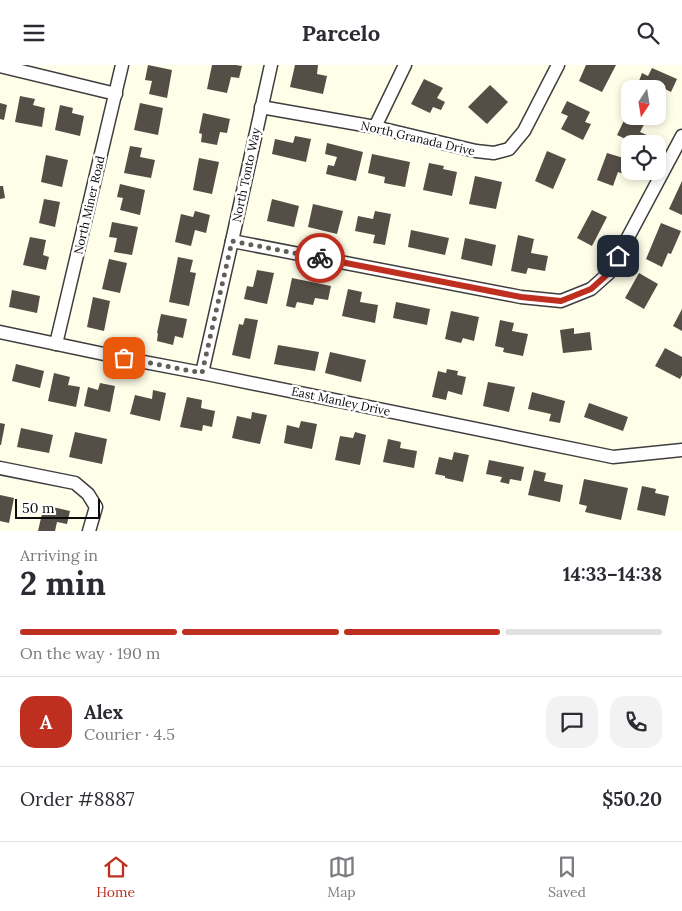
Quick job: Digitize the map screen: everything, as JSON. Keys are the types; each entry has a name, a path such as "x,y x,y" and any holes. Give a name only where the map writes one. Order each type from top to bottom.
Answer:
{"street":[{"name":"North Miner Road","path":"56,344 122,65"},
{"name":"North Tonto Way","path":"202,373 271,65"},
{"path":"375,127 405,65"},
{"name":"North Granada Drive","path":"261,107 375,127 476,151 494,153 509,149 524,131 558,65"},
{"path":"0,66 116,94"},
{"path":"232,241 521,297 561,301 591,289 609,273 682,136"},
{"name":"East Manley Drive","path":"0,332 614,457 682,450"},
{"path":"0,468 74,483 88,494 96,507 90,531"}],"building":[{"path":"148,65 172,70 167,98 149,94 152,81 145,80"},
{"path":"212,65 242,66 239,78 231,77 227,93 207,89"},
{"path":"295,65 318,65 317,74 327,76 323,94 290,87"},
{"path":"586,65 616,65 602,92 579,81"},
{"path":"652,68 677,79 671,92 666,90 666,80 639,80 642,73 648,76"},
{"path":"424,79 443,88 437,98 445,102 441,110 433,107 430,113 411,104"},
{"path":"490,85 508,102 487,124 468,107"},
{"path":"20,96 35,99 33,105 45,108 42,127 15,122"},
{"path":"567,101 590,112 585,122 591,124 583,140 561,129 568,116 561,113"},
{"path":"0,103 7,105 4,120 0,119"},
{"path":"140,103 163,108 158,135 134,130"},
{"path":"60,105 73,108 72,113 84,116 80,136 55,130"},
{"path":"203,113 230,119 227,133 220,132 217,145 201,142 202,134 199,133"},
{"path":"622,125 644,125 640,132 647,135 621,135 621,137 617,135"},
{"path":"295,136 311,139 306,162 272,154 275,139 293,143"},
{"path":"327,143 363,152 356,181 326,174 328,165 334,166 337,157 325,154"},
{"path":"130,146 142,148 140,157 155,160 151,178 124,173"},
{"path":"547,151 566,159 553,189 535,181"},
{"path":"607,153 621,157 621,173 618,172 613,186 597,180"},
{"path":"372,154 410,162 405,187 384,183 385,177 368,173"},
{"path":"46,155 68,160 62,187 41,182"},
{"path":"199,158 219,162 212,194 193,190"},
{"path":"429,163 444,166 443,169 457,172 452,196 423,190"},
{"path":"475,176 502,182 496,209 469,204"},
{"path":"682,181 682,215 669,209"},
{"path":"120,184 145,190 140,215 120,210 123,198 117,197"},
{"path":"0,186 3,186 5,198 0,199"},
{"path":"44,199 60,202 55,227 39,223"},
{"path":"272,199 299,206 294,227 267,221"},
{"path":"313,204 343,211 337,234 308,227"},
{"path":"592,210 607,217 592,246 577,238"},
{"path":"195,211 210,215 206,233 195,230 191,246 175,242 181,214 193,217"},
{"path":"375,211 391,214 385,245 373,243 375,235 355,231 358,216 373,219"},
{"path":"112,222 138,227 132,255 114,252 117,238 109,237"},
{"path":"661,223 681,231 671,254 668,253 662,267 646,259"},
{"path":"411,230 449,238 445,255 408,247"},
{"path":"518,235 534,239 531,253 548,256 545,271 528,268 526,274 511,271"},
{"path":"30,237 46,240 43,255 49,257 46,270 23,265"},
{"path":"465,238 496,245 492,266 461,259"},
{"path":"178,257 193,260 190,272 196,273 189,306 169,302"},
{"path":"109,259 127,263 120,293 102,289"},
{"path":"257,270 274,273 267,304 244,299 247,286 253,287"},
{"path":"639,273 658,284 644,309 625,298"},
{"path":"292,278 331,286 328,300 315,298 313,305 297,302 295,308 286,306"},
{"path":"348,289 362,292 360,302 378,305 375,323 342,316"},
{"path":"12,290 40,296 37,313 9,307"},
{"path":"93,297 110,301 104,331 87,327"},
{"path":"396,302 430,309 427,325 393,318"},
{"path":"682,309 682,331 673,326"},
{"path":"451,311 479,317 474,341 463,338 461,343 445,339"},
{"path":"161,314 187,319 183,338 175,336 173,345 157,341"},
{"path":"245,318 258,320 250,359 232,355 239,324 243,325"},
{"path":"500,320 514,323 512,331 528,334 523,356 503,352 504,348 495,346"},
{"path":"574,328 574,334 590,332 592,350 563,353 560,330"},
{"path":"278,345 319,352 315,371 274,364"},
{"path":"665,348 682,357 682,375 680,379 655,366"},
{"path":"330,352 366,360 361,382 325,373"},
{"path":"16,364 44,371 40,388 12,381"},
{"path":"447,369 458,371 457,375 466,377 462,395 448,391 446,400 432,397 438,371 446,373"},
{"path":"54,373 70,377 68,385 80,387 76,407 48,401"},
{"path":"488,382 515,387 509,412 483,406"},
{"path":"100,383 115,386 110,412 84,406 88,387 98,390"},
{"path":"153,390 166,393 160,421 130,414 135,395 152,399"},
{"path":"532,392 565,401 560,423 549,421 551,414 528,409"},
{"path":"187,397 202,400 201,408 215,411 212,427 203,425 202,431 180,427"},
{"path":"589,403 628,417 623,431 584,417"},
{"path":"252,412 267,415 260,444 232,438 237,416 251,419"},
{"path":"301,421 317,424 312,449 284,443 287,425 299,428"},
{"path":"0,423 5,424 1,445 0,445"},
{"path":"21,428 53,435 49,453 17,447"},
{"path":"75,432 107,439 102,464 69,457"},
{"path":"355,432 366,435 360,465 335,460 340,436 353,438"},
{"path":"388,439 401,442 400,448 417,451 414,468 383,462"},
{"path":"454,452 469,455 463,482 435,474 439,457 452,460"},
{"path":"489,460 524,467 521,481 510,479 509,484 500,482 502,477 486,474"},
{"path":"534,470 546,473 544,481 563,485 560,502 528,495"},
{"path":"584,479 628,488 621,520 585,512 587,506 579,504"},
{"path":"642,486 656,489 655,493 669,496 665,516 637,510"},
{"path":"0,495 14,498 9,523 0,521"},
{"path":"44,505 70,511 67,524 57,522 55,531 38,531"}],"way so far":[{"path":"124,358 202,373 232,241 320,258"}],"route":[{"path":"320,258 521,297 561,301 591,289 609,273 618,256"}]}
